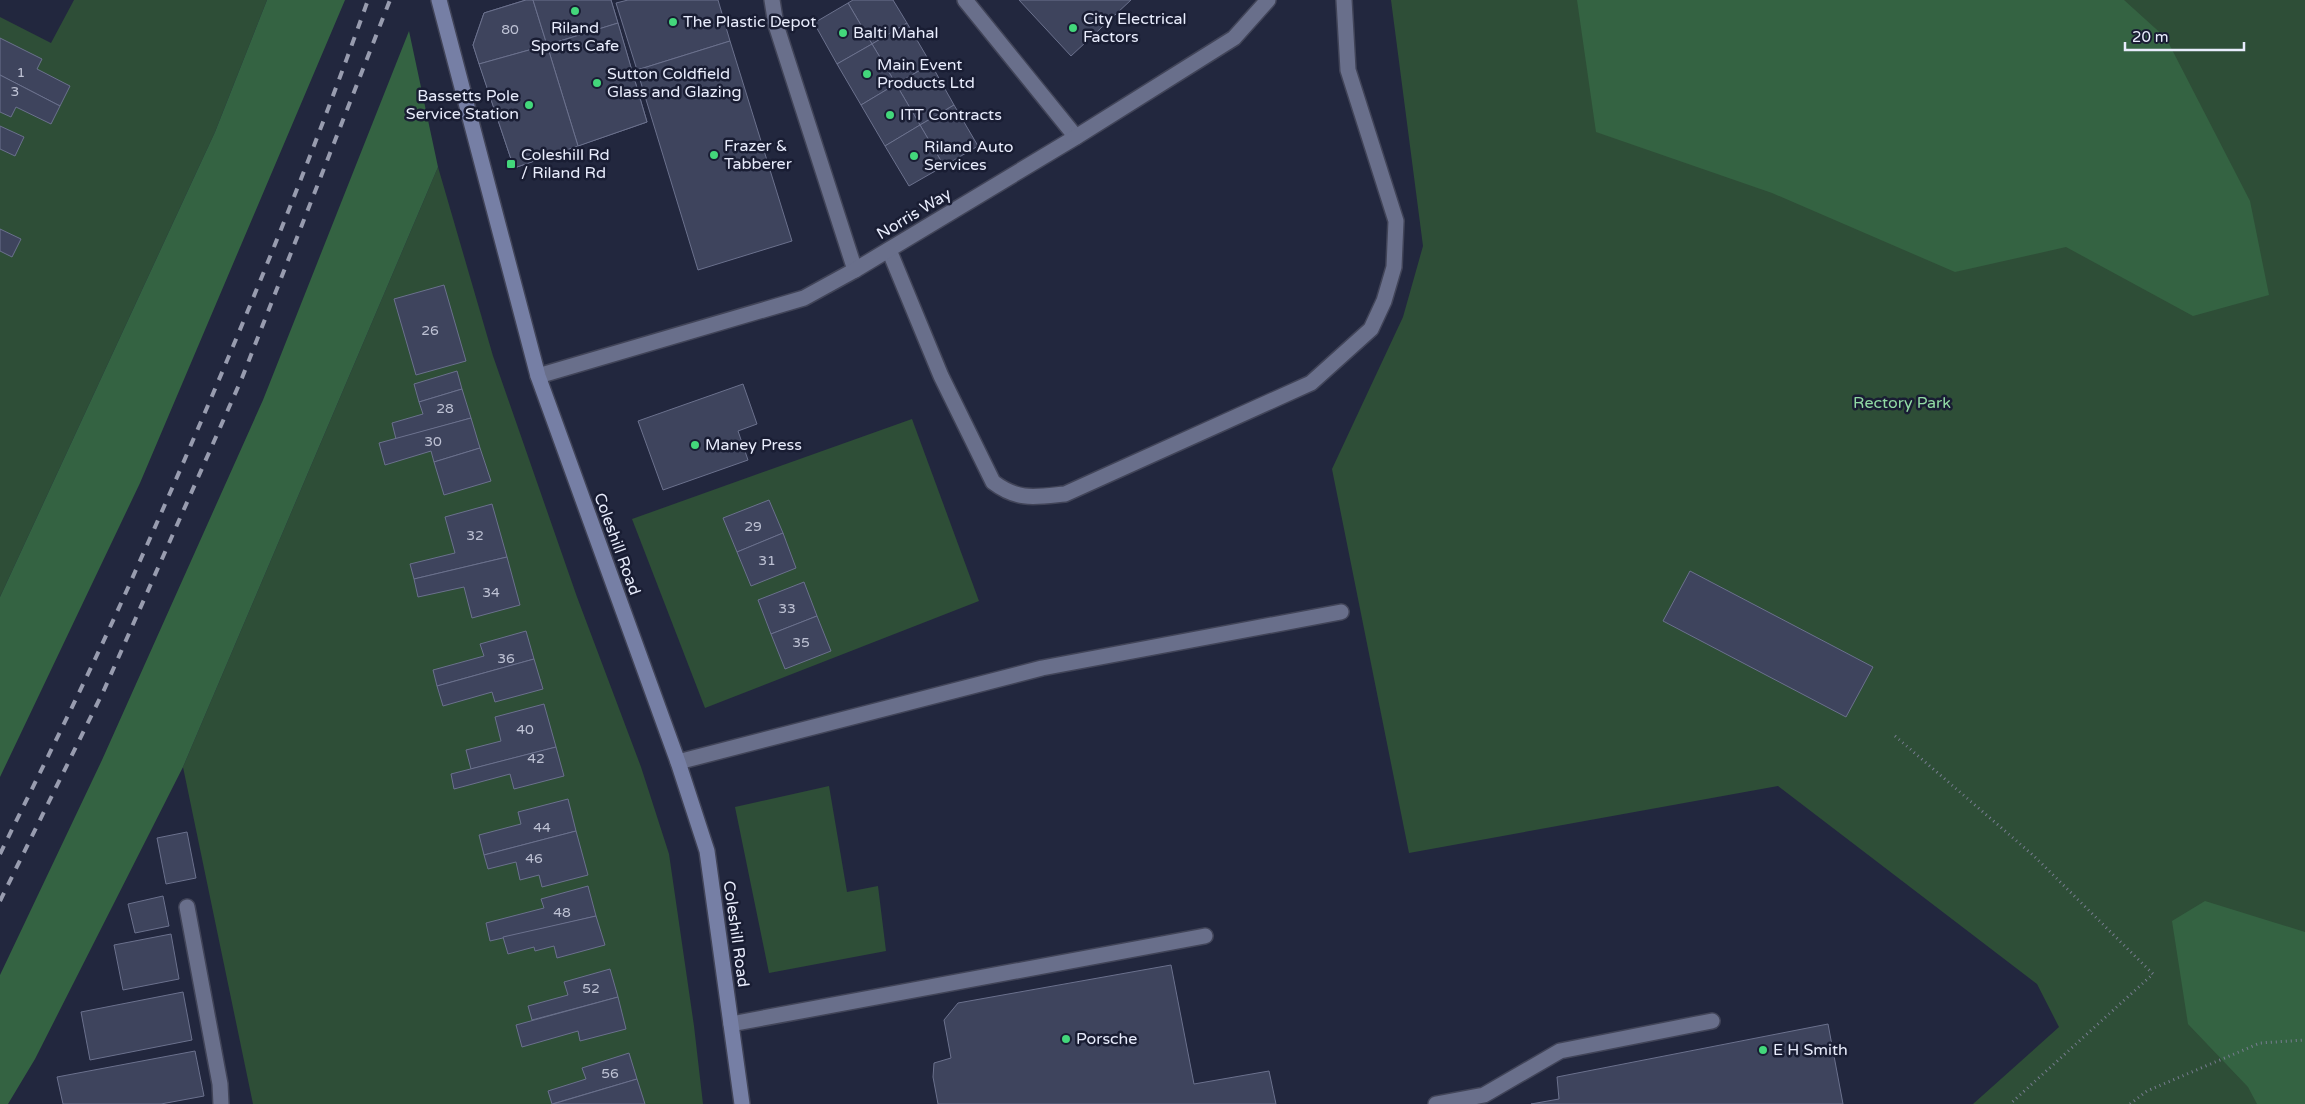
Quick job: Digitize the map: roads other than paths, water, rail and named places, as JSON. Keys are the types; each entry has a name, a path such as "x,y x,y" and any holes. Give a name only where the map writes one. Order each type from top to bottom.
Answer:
{"street":[{"name":"Coleshill Road","path":"439,0 538,376 678,762 706,851 742,1104"},
{"path":"772,0 776,25 855,270"},
{"path":"965,0 1076,137"},
{"name":"Norris Way","path":"538,376 804,298 889,250 1076,137 1234,38 1268,0"},
{"path":"889,250 941,376 993,482 1008,493 1032,497 1065,494 1311,383 1371,329 1384,301 1394,267 1396,221 1348,70 1344,0"},
{"path":"678,762 1042,668 1341,612"},
{"path":"187,907 220,1084 221,1104"},
{"path":"732,1024 1205,936"},
{"path":"1436,1104 1484,1095 1560,1051 1712,1021"}],"railway":[{"path":"0,854 103,643 197,431 286,217 368,0"},
{"path":"0,901 104,690 242,378 390,0"}],"place":[{"name":"Riland Sports Cafe","path":"575,11"},
{"name":"The Plastic Depot","path":"673,22"},
{"name":"City Electrical Factors","path":"1073,28"},
{"name":"Balti Mahal","path":"843,33"},
{"name":"Main Event Products Ltd","path":"867,74"},
{"name":"Sutton Coldfield Glass and Glazing","path":"597,83"},
{"name":"Bassetts Pole Service Station","path":"529,105"},
{"name":"ITT Contracts","path":"890,115"},
{"name":"Frazer & Tabberer","path":"714,155"},
{"name":"Riland Auto Services","path":"914,156"},
{"name":"Coleshill Rd / Riland Rd","path":"511,164"},
{"name":"Maney Press","path":"695,445"},
{"name":"Porsche","path":"1066,1039"},
{"name":"E H Smith","path":"1763,1050"}],"park label":[{"name":"Rectory Park","path":"1902,403"}]}
